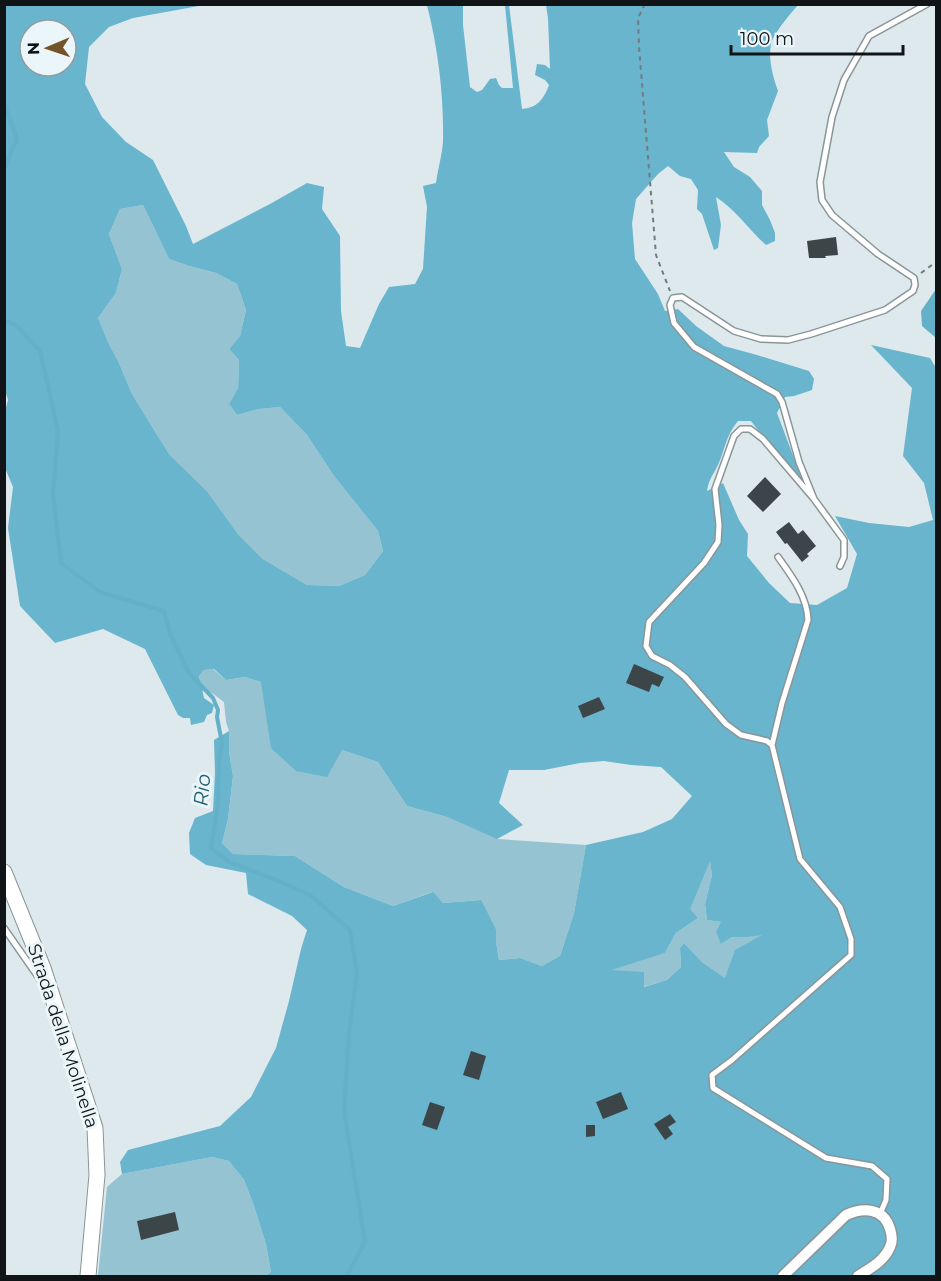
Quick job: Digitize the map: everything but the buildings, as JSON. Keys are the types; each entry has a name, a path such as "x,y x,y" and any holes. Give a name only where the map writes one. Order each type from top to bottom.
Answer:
{"main road":[{"name":"Strada della Molinella","path":"4,872 43,968 95,1128 97,1175 88,1276"}],"street":[{"path":"783,1276 846,1215 868,1209 880,1214 888,1221 892,1245 883,1259 858,1276"}],"lane":[{"path":"814,499 782,402 777,394 694,347 674,322 670,305 673,298 682,297 734,331 761,339 788,340 885,310 913,291 914,278 878,254 832,215 822,200 820,182 832,117 844,80 869,36 927,4"},
{"path":"843,235 847,227"},
{"path":"772,745 767,741 741,735 726,724 685,677 670,665 652,656 646,646 649,622 704,563 718,542 719,525 715,489 734,436 741,429 750,429 763,439 814,499 844,540 844,557 840,566"},
{"path":"778,557 795,580 808,610 808,620 782,703 772,745 800,859 840,907 851,939 851,955 712,1076 713,1088 826,1158 872,1166 887,1179 886,1200 880,1214"},
{"path":"4,928 51,995"}],"path":[{"path":"645,4 638,18 656,255 673,298"},
{"path":"914,278 936,262"}],"shaded area":[{"path":"204,5 133,18 109,27 89,47 85,84 102,117 126,142 153,160 193,244 307,183 324,187 322,209 340,236 341,311 346,346 360,348 389,287 415,284 423,269 427,207 423,186 436,183 443,142 439,72 427,5 463,5 470,87 477,92 482,90 490,79 496,78 502,88 513,88 505,5 509,5 522,109 532,107 539,102 549,85 535,75 537,64 545,65 550,69 546,5 798,5 779,29 771,44 771,62 778,91 767,120 769,136 759,147 757,153 724,152 734,167 750,177 762,191 762,205 775,233 775,241 766,245 716,197 721,225 718,248 714,250 702,214 697,209 698,190 691,179 680,176 668,166 636,199 632,223 635,259 658,294 665,311 678,309 696,326 724,346 809,371 814,379 812,390 785,397 777,413 803,482 800,485 751,421 738,421 728,438 707,491 723,483 739,520 748,534 747,556 769,583 790,603 817,605 847,588 857,554 835,516 869,523 909,527 933,520 924,483 903,456 912,388 871,345 930,358 936,368 936,1276 265,1276 271,1272 266,1244 244,1180 229,1161 212,1157 122,1174 120,1162 128,1150 220,1126 251,1097 276,1048 307,930 292,916 248,894 246,873 206,865 190,854 189,833 195,818 213,811 214,740 229,731 229,752 233,776 228,819 222,843 233,854 295,856 344,887 393,906 433,892 443,903 481,900 496,929 499,960 520,958 542,966 560,956 574,913 586,845 643,832 672,819 692,796 661,767 604,761 544,770 509,770 499,803 523,825 497,839 447,817 407,806 378,762 342,750 327,777 296,771 271,748 261,682 245,677 226,680 214,669 204,670 199,676 204,698 214,705 212,713 207,715 204,722 191,725 190,718 178,715 145,649 103,629 55,643 20,606 8,528 13,487 5,468 4,415 8,400 4,387 4,6","holes":["143,205 169,259 216,273 237,284 246,310 240,336 229,349 239,360 238,388 229,404 237,415 259,409 280,407 307,435 334,476 378,531 383,551 365,575 339,586 307,585 263,559 238,534 207,491 169,454 132,394 98,318 116,293 122,269 109,234 120,209","710,861 712,875 705,904 707,920 721,922 716,932 721,944 732,937 762,935 735,950 725,978 702,962 684,943 680,948 681,967 667,980 644,987 644,972 611,970 665,953 676,933 698,918 690,909"]},
{"path":"143,205 169,259 216,273 237,284 246,310 240,336 229,349 239,360 238,388 229,404 237,415 259,409 280,407 307,435 334,476 378,531 383,551 365,575 339,586 307,585 263,559 238,534 207,491 169,454 132,394 98,318 116,293 122,269 109,234 120,209"},
{"path":"936,289 936,338 922,326 921,311"},
{"path":"213,669 226,680 245,677 261,682 342,750 378,762 407,806 447,817 498,839 586,845 574,913 560,956 542,966 520,958 499,960 496,929 480,900 443,903 432,892 393,906 344,887 295,856 233,854 222,843 228,819 233,776 224,702 212,693 202,691 199,676 204,670"},
{"path":"710,859 712,875 705,904 707,920 721,922 721,944 732,937 748,937 765,933 725,978 702,962 684,943 680,948 681,967 667,980 643,987 609,969 665,953 676,933 698,918 689,909"},
{"path":"212,1157 229,1161 244,1180 266,1244 271,1272 265,1276 98,1276 107,1187 122,1174"}],"waterway":[{"name":"Rio","path":"4,103 17,139 4,169"},
{"name":"Rio","path":"4,320 16,325 40,351 58,431 53,495 61,563 100,592 164,611 170,634 189,673 213,698 218,710 217,717 222,743 219,760 218,805 211,848 229,862 310,895 350,930 357,973 349,1034 344,1110 365,1242 347,1276"}]}
